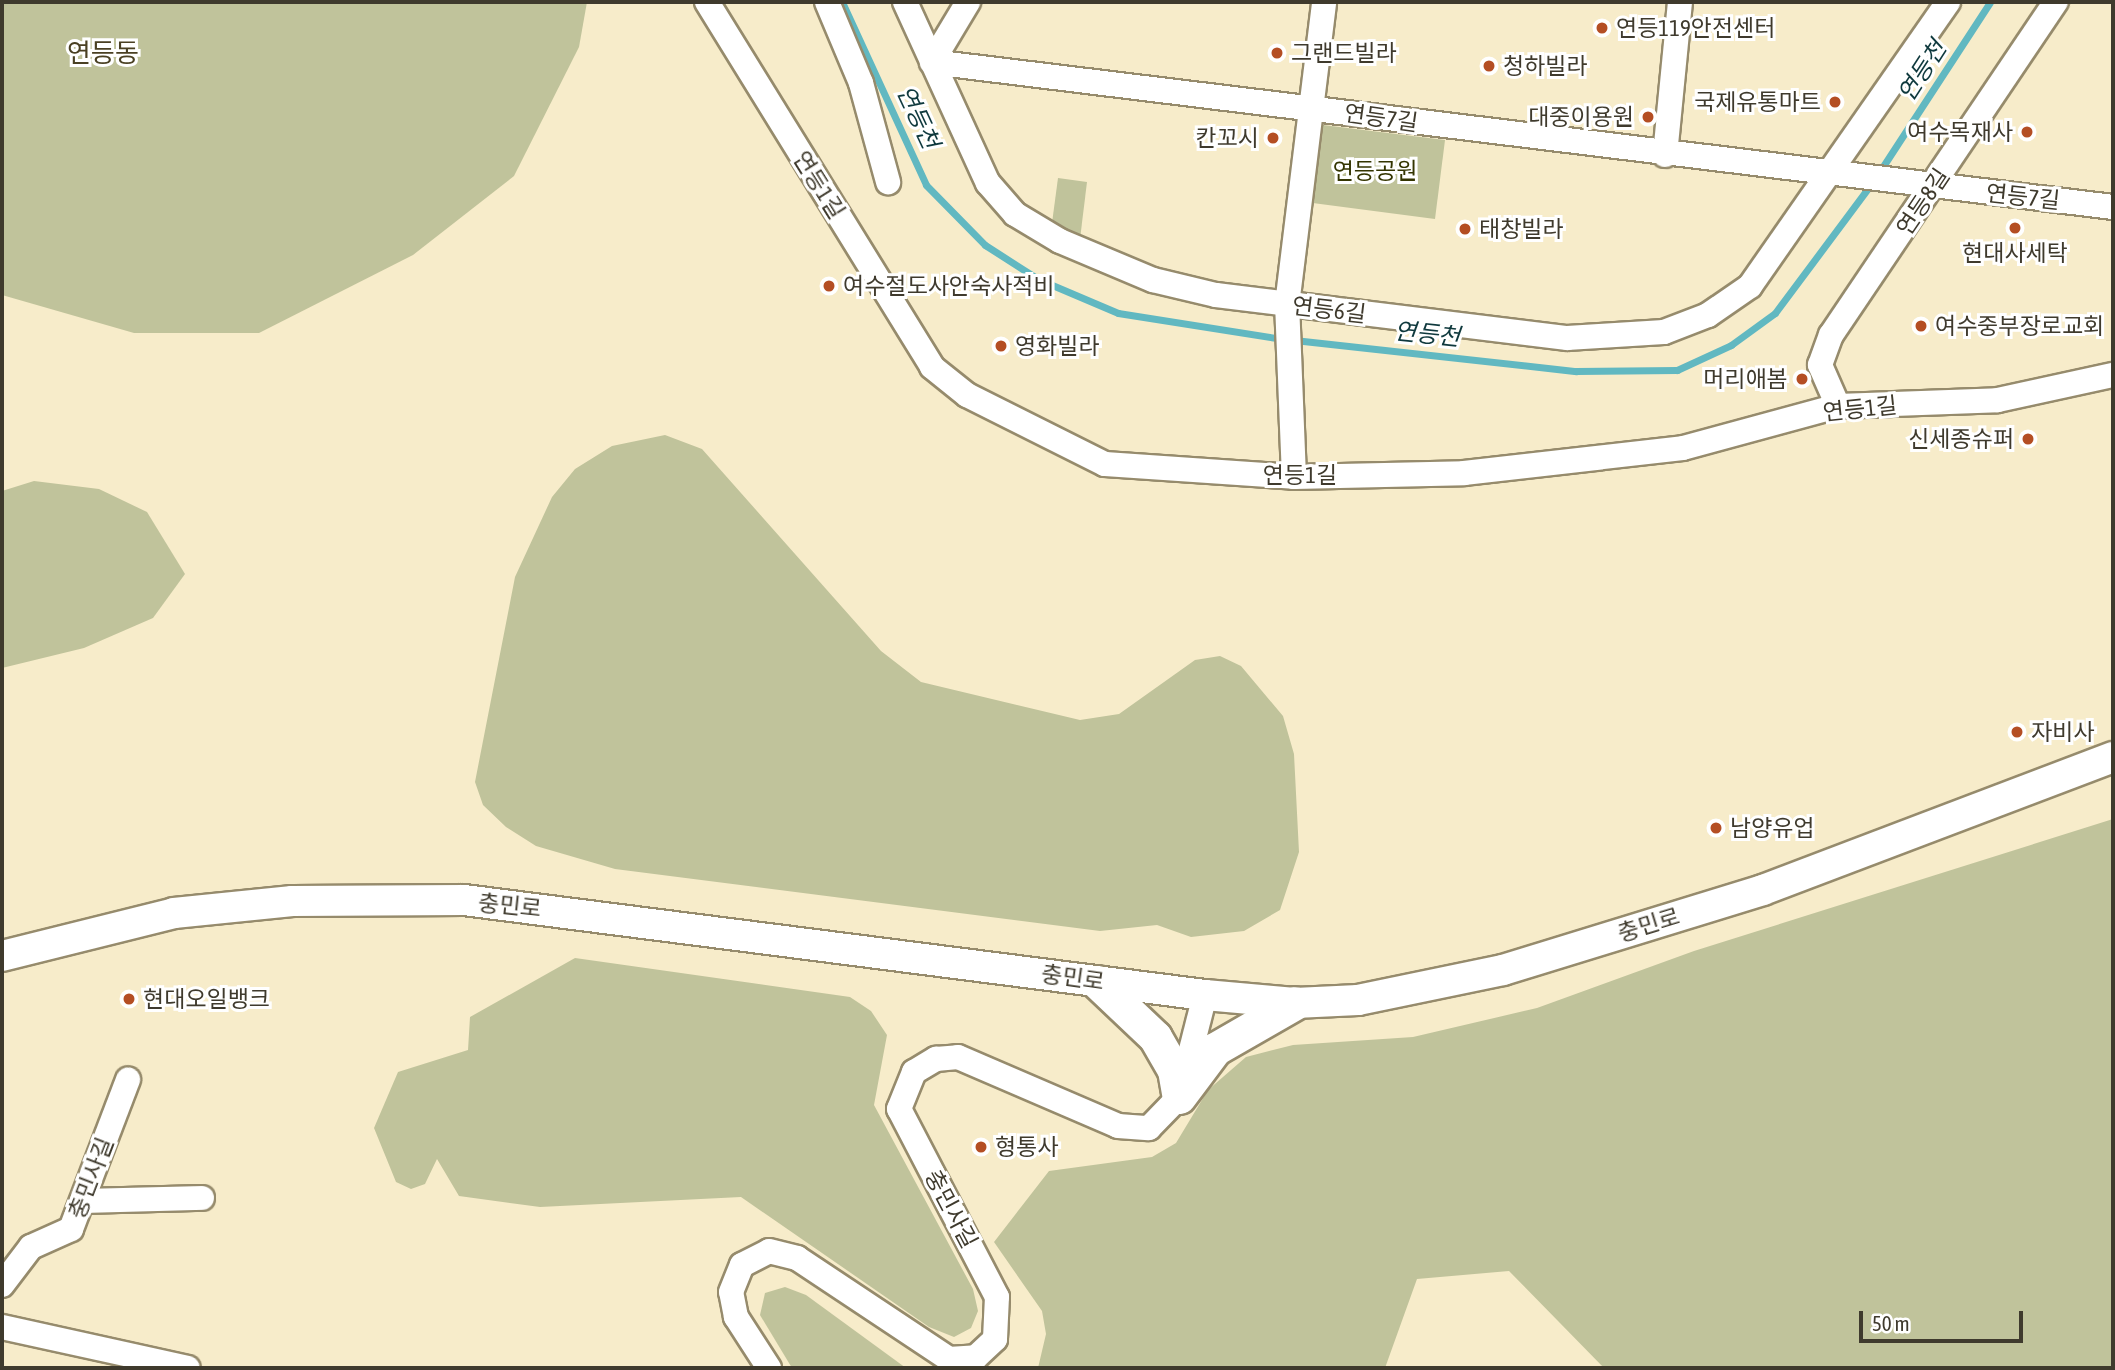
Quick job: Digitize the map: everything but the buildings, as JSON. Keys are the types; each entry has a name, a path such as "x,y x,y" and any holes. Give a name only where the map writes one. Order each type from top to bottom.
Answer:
{"main road":[{"path":"1097,982 1155,1037 1174,1070 1179,1097"},
{"path":"1179,1097 1215,1049 1295,1003"}],"street":[{"name":"연등1길","path":"707,2 926,359 950,384 1105,464 1294,477 1464,473 1683,448 1838,406 1998,400 2113,375"},
{"path":"827,2 861,83 888,182"},
{"name":"연등6길","path":"905,2 988,183 1026,222 1153,280 1287,305 1567,338 1664,332 1708,315 1750,286 1830,177 1948,2"},
{"path":"932,62 968,2"},
{"path":"1294,477 1287,305 1324,2"},
{"path":"1665,155 1680,2"},
{"name":"연등8길","path":"1838,406 1821,374 1826,346 2056,2"},
{"name":"연등7길","path":"932,62 1311,108 1830,177 2113,207"},
{"name":"충민로","path":"2,956 174,913 292,901 453,900 1205,995 1295,1003 1358,1000 1503,970 1763,890 2113,757"},
{"name":"충민사길","path":"769,1368 736,1317 731,1292 742,1265 769,1251 797,1258 948,1359 976,1357 995,1339 997,1297 900,1109 908,1079 928,1062 950,1056 974,1061 1130,1129 1159,1123 1179,1097 1205,995"},
{"name":"충민사길","path":"2,1285 31,1247 66,1234 85,1201 128,1080"},
{"path":"85,1201 202,1198"},
{"path":"2,1327 188,1368"}],"green space":[{"path":"2,2 587,2 579,47 514,176 413,255 259,333 134,333 2,295"},
{"name":"연등공원","path":"1323,125 1445,140 1435,219 1305,202 1313,135"},
{"path":"1058,178 1087,182 1080,239 1052,223"},
{"path":"665,435 702,449 881,651 921,682 1080,720 1119,714 1195,660 1220,656 1241,666 1283,716 1294,754 1299,852 1280,910 1244,931 1191,937 1157,925 1100,931 615,869 536,846 506,827 483,805 475,782 515,577 552,497 575,469 612,446"},
{"path":"34,481 99,489 147,512 185,574 153,618 84,648 2,668 2,491"},
{"path":"2113,819 2113,1368 1604,1368 1509,1271 1417,1279 1385,1368 1038,1368 1046,1334 1042,1311 994,1242 1049,1171 1152,1157 1176,1143 1208,1090 1246,1057 1293,1045 1413,1037 1537,1008 1694,951"},
{"path":"575,958 850,997 871,1011 887,1035 874,1105 973,1289 978,1311 971,1328 954,1337 929,1327 741,1197 540,1207 459,1196 437,1159 425,1184 411,1189 396,1182 374,1128 398,1072 468,1050 470,1017"},
{"path":"785,1287 806,1295 906,1368 792,1368 760,1315 765,1293"}],"waterway":[{"name":"연등천","path":"842,2 926,185 985,245 1038,279 1118,313 1283,339"},
{"name":"연등천","path":"1878,174 1990,2"},
{"name":"연등천","path":"1294,340 1576,371 1677,370 1731,345 1775,313 1871,184"}],"place":[{"name":"연등119안전센터","path":"1602,28"},
{"name":"그랜드빌라","path":"1277,53"},
{"name":"청하빌라","path":"1489,66"},
{"name":"국제유통마트","path":"1835,102"},
{"name":"대중이용원","path":"1648,117"},
{"name":"여수목재사","path":"2027,132"},
{"name":"칸꼬시","path":"1273,138"},
{"name":"현대사세탁","path":"2015,228"},
{"name":"태창빌라","path":"1465,229"},
{"name":"여수절도사안숙사적비","path":"829,286"},
{"name":"여수중부장로교회","path":"1921,326"},
{"name":"영화빌라","path":"1001,346"},
{"name":"머리애봄","path":"1802,379"},
{"name":"신세종슈퍼","path":"2028,439"},
{"name":"자비사","path":"2017,732"},
{"name":"남양유업","path":"1716,828"},
{"name":"현대오일뱅크","path":"129,999"},
{"name":"형통사","path":"981,1147"}],"district":[{"name":"연등동","path":"103,54"}]}
